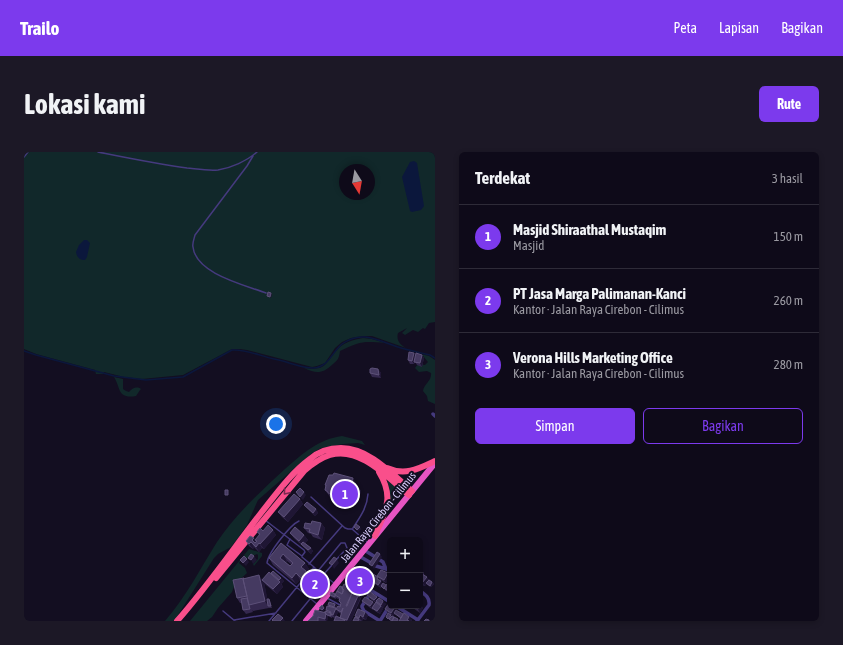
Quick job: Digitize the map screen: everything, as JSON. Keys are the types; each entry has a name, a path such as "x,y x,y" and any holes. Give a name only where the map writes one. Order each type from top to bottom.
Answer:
{"highway":[{"path":"177,621 276,494 298,469 311,458 328,450 342,448 357,450 376,460 386,484 388,495 386,506 375,536"},
{"path":"181,621 304,471 314,463 330,454 342,454 355,456 380,468 405,472 414,471 435,464"},
{"name":"Jalan Raya Cirebon - Cilimus","path":"306,621 435,464"},
{"path":"380,468 410,493"}],"street":[{"path":"364,550 383,562 386,569"},
{"path":"359,556 374,565 386,569"},
{"path":"387,602 373,591 370,591 362,607 380,621 387,609"},
{"path":"400,609 418,621 430,603 427,596 423,593"},
{"path":"369,621 372,616"}],"lane":[{"path":"24,157 28,152"},
{"path":"98,152 208,171 229,167 253,156"},
{"path":"257,152 195,235 192,247 197,257 212,272 266,293"},
{"path":"352,529 366,507 368,494"},
{"path":"311,497 342,526 352,529 369,544"},
{"path":"264,519 305,551 301,557"},
{"path":"299,521 285,535 269,557 267,563 318,606"},
{"path":"310,564 342,526"},
{"path":"290,539 287,545 336,584"},
{"path":"318,570 341,543 343,542 346,544 347,548 324,575"},
{"path":"308,575 314,567"},
{"path":"269,621 302,581"},
{"path":"326,597 340,605"},
{"path":"292,621 310,599"},
{"path":"223,612 234,621 276,613"}],"green space":[{"path":"24,152 435,152 435,322 429,323 425,329 423,328 418,332 413,330 405,335 402,333 407,328 398,333 399,342 406,348 372,336 351,338 342,342 335,348 325,363 312,367 247,350 232,349 183,375 142,379 124,377 104,372 103,374 96,374 95,370 36,354 24,349"},
{"path":"363,338 385,343 362,342 340,351 339,357 326,370 316,372 304,368 311,369 321,367 327,363 343,345"},
{"path":"420,354 429,356 435,360 435,404 428,401 427,396 423,391 431,376 431,373 427,371 419,372 415,368 418,364 425,365 428,362 423,356 415,356"},
{"path":"114,377 123,379 123,389 126,391 129,392 136,388 141,389 136,396 126,396 120,392"},
{"path":"342,436 362,441 365,445 358,443 343,444 321,448 312,453 258,500 247,525 231,547 214,558 173,621 165,621 186,593 224,532 266,486 311,448 326,440"},
{"path":"387,480 400,491 389,504 390,491"},
{"path":"249,549 262,553 262,556 254,566 253,564 258,559 257,554 241,560 239,563 245,568 247,573 235,584 232,592 212,617 207,621 190,621"}],"water":[{"path":"414,161 417,163 424,206 421,210 412,212 410,211 402,177 410,162"},
{"path":"84,240 87,240 90,243 87,257 85,260 82,260 77,256 76,252 79,245"}],"building":[{"path":"268,292 271,293 270,297 267,296"},
{"path":"409,352 414,353 412,361 408,360"},
{"path":"416,353 422,355 420,363 414,362"},
{"path":"370,369 378,369 379,375 370,373"},
{"path":"334,473 353,478 352,483 356,484 353,496 348,494 347,499 342,497 341,501 333,499 335,495 328,493 325,490 325,485 329,475 333,475"},
{"path":"300,488 304,492 300,497 296,492"},
{"path":"225,490 228,490 228,495 225,495"},
{"path":"294,494 300,499 284,517 278,512"},
{"path":"307,502 316,509 313,513 304,505"},
{"path":"312,521 321,523 318,535 309,532 310,529 304,528 305,523 311,524"},
{"path":"356,524 360,527 357,530 354,527"},
{"path":"268,525 273,530 256,547 251,542 249,544 246,541 250,536 254,538 252,540 255,543 257,541 255,540 260,534 257,532 260,528 263,531"},
{"path":"295,527 304,535 299,541 290,533"},
{"path":"303,542 311,548 308,550 301,544"},
{"path":"281,543 305,563 301,567 306,571 301,578 296,573 292,578 269,558","holes":["283,554 293,563 290,566 280,558"]},
{"path":"377,552 380,554 372,566 369,564"},
{"path":"251,554 254,556 251,560 248,558"},
{"path":"244,556 247,559 243,563 240,560"},
{"path":"334,557 337,559 332,565 329,563"},
{"path":"359,566 371,572 367,579 355,573"},
{"path":"381,570 387,573 384,580 377,576"},
{"path":"273,571 281,578 279,580 271,573"},
{"path":"269,572 280,582 273,589 262,580"},
{"path":"353,573 367,581 365,585 351,578"},
{"path":"373,574 381,581 378,585 370,579"},
{"path":"259,575 265,601 249,605 243,579"},
{"path":"423,575 427,577 423,582"},
{"path":"244,578 247,596 237,598 233,580"},
{"path":"348,579 354,581 353,583 350,581 350,583 347,582"},
{"path":"429,580 432,582 430,586 426,583"},
{"path":"350,581 360,586 358,591 354,589 352,593 358,596 347,620 340,618 343,608 341,612 336,609 338,606 340,607 341,603 339,601 340,598 335,595 337,591 342,594 344,584 348,586"},
{"path":"383,583 386,585 384,589 381,586"},
{"path":"340,586 343,590 342,594 337,591"},
{"path":"309,588 313,591 311,594 307,591"},
{"path":"369,591 377,597 374,600 367,595"},
{"path":"331,592 335,594 335,597 330,595"},
{"path":"355,592 361,594 359,597 354,594"},
{"path":"365,597 373,602 370,606 362,601"},
{"path":"247,598 250,609 243,610 241,599"},
{"path":"379,598 383,601 381,605 376,601"},
{"path":"267,599 269,599 271,606 268,606"},
{"path":"329,602 335,604 334,607 328,605"},
{"path":"376,602 381,606 377,611 372,608"},
{"path":"322,605 324,608 322,610 319,608"},
{"path":"327,606 336,608 333,615 330,614 331,612 326,610"},
{"path":"387,606 387,609 394,609 391,613 385,609"},
{"path":"358,609 365,612 363,617 360,615 359,618 355,616"},
{"path":"315,610 326,613 325,619 318,617 318,621 308,621 313,616"},
{"path":"396,610 403,614 401,618 394,613"},
{"path":"325,611 331,613 331,616 327,615"},
{"path":"388,613 391,615 388,619 386,617"},
{"path":"404,613 409,617 407,620 409,621 399,621"},
{"path":"278,614 283,618 280,621 273,621 272,620"},
{"path":"336,616 345,620 334,621"},
{"path":"392,616 394,617 392,621 389,619"},
{"path":"355,617 359,619 358,621 353,621"},
{"path":"394,617 398,619 397,621 392,621"}],"waterway":[{"path":"24,351 114,376 146,380 183,377 232,350 248,352 313,368 326,363 342,344 349,340 362,337 375,339 403,349 430,355 435,358"}],"place":[{"name":"Masjid Shiraathal Mustaqim","path":"345,494"},
{"name":"Verona Hills Marketing Office","path":"360,581"},
{"name":"PT Jasa Marga Palimanan-Kanci","path":"315,584"}]}
